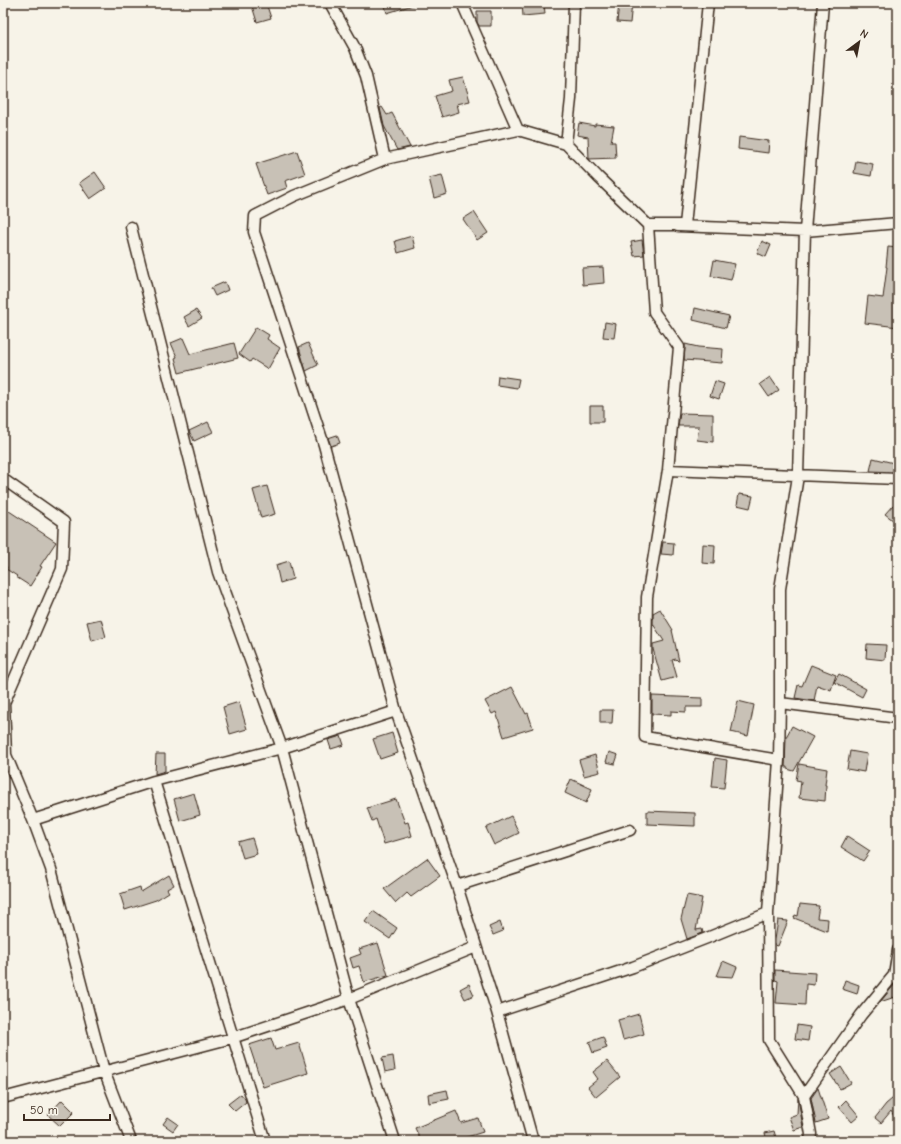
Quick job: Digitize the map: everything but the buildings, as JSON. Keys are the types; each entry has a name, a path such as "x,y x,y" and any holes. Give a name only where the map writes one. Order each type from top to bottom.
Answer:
{"street":[{"path":"330,3 355,48 366,76 385,159"},
{"path":"462,3 518,130"},
{"path":"566,144 571,99 574,3"},
{"path":"648,225 685,225 708,3"},
{"path":"810,1141 811,1134 804,1096 768,1040 768,913 778,760 780,703 780,589 798,476 805,231 823,3"},
{"path":"534,1141 497,1012 457,886 396,711 324,444 254,232 255,216 294,196 385,159 518,130 566,144 648,225 805,231 898,223"},
{"path":"648,225 654,312 679,347 668,470 647,597 645,737 778,760"},
{"path":"131,227 218,572 282,748 349,999 396,1141"},
{"path":"668,470 898,479"},
{"path":"3,479 64,522 62,569 4,703 6,755 33,820 51,869 104,1071 131,1141"},
{"path":"780,703 898,718"},
{"path":"33,820 154,781 282,748 396,711"},
{"path":"154,781 264,1141"},
{"path":"457,886 630,830"},
{"path":"497,1012 633,967 768,913"},
{"path":"3,1098 232,1038 349,999 476,947"},
{"path":"804,1096 861,1015 894,975 898,950"}]}
